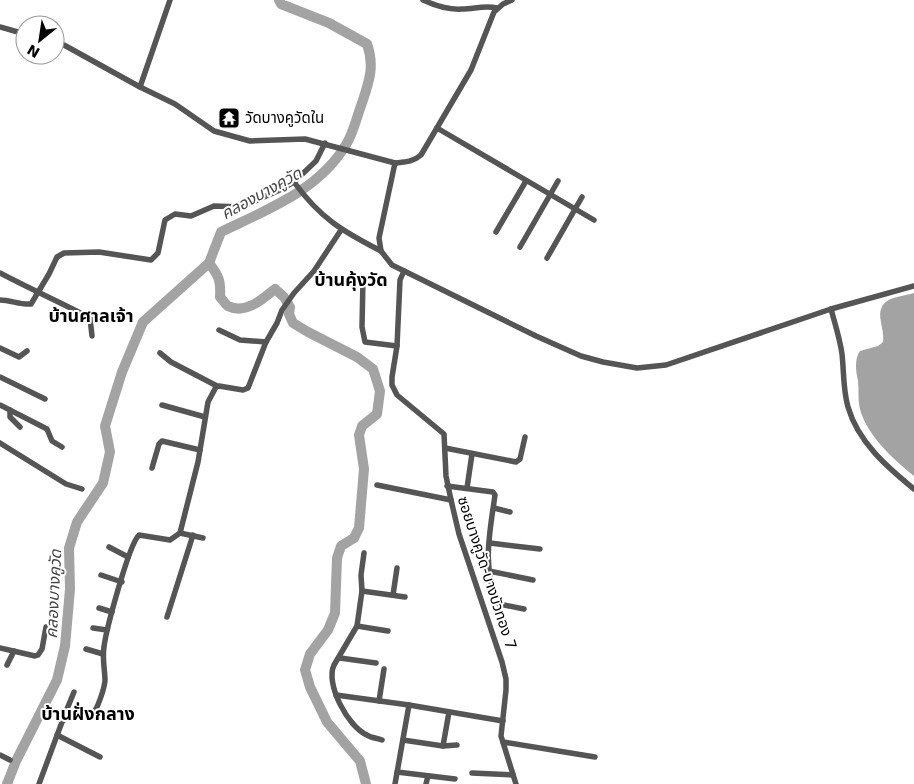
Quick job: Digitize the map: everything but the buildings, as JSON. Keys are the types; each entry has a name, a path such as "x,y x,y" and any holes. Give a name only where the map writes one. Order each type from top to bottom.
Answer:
{"street":[{"path":"140,87 170,0"},
{"path":"423,0 446,9 487,6 498,8"},
{"path":"65,46 140,87 176,104 208,128 226,135 250,141 305,139 395,163 416,159 421,155 473,65 492,16 498,8 512,0"},
{"path":"0,28 15,32"},
{"path":"438,128 594,220"},
{"path":"0,300 31,304 57,256 64,253 99,252 151,260 158,253 165,220 175,214 191,216 214,206 242,207 295,184 316,161 325,143"},
{"path":"395,163 380,229 379,245 381,251 392,265 564,349 604,362 637,368 659,366 683,360 831,310 914,286"},
{"path":"496,232 526,181"},
{"path":"520,247 558,181"},
{"path":"295,184 316,210 341,230 381,251"},
{"path":"547,258 582,197"},
{"path":"160,353 171,362 217,386 244,390 248,388 266,342 284,308 294,293 314,271 341,230"},
{"name":"ซอยบางคูวัด-บางบัวทอง 7","path":"404,271 400,280 397,346 392,385 397,395 444,434 447,486 450,500 459,534 506,679 501,736 516,784"},
{"path":"0,273 90,318 92,336"},
{"path":"363,279 362,327 365,342 397,346"},
{"path":"831,310 840,344 846,400 852,420 879,458 914,489"},
{"path":"219,330 240,340 266,342"},
{"path":"0,348 19,357 27,351"},
{"path":"0,377 45,399"},
{"path":"66,717 72,714 90,714 96,710 104,687 103,654 107,630 128,557 136,538 139,535 170,540 180,533 200,450 208,402 217,386"},
{"path":"0,405 47,429 52,441 62,447"},
{"path":"162,405 205,417"},
{"path":"10,410 10,417 20,427"},
{"path":"445,448 519,461 525,437"},
{"path":"152,468 159,444 162,441 200,450"},
{"path":"0,442 66,484 82,489"},
{"path":"467,488 472,454"},
{"path":"377,485 450,500"},
{"path":"447,486 493,492 495,495 487,560 492,591 499,604 524,609"},
{"path":"494,508 510,512"},
{"path":"180,533 203,538"},
{"path":"167,617 193,535"},
{"path":"490,542 540,549"},
{"path":"109,547 128,557"},
{"path":"364,554 361,575 362,591 357,626 331,672 331,678 336,696 344,711 367,736 382,740"},
{"path":"393,595 397,568"},
{"path":"489,571 532,580"},
{"path":"101,575 122,582"},
{"path":"362,591 405,597"},
{"path":"480,596 492,591"},
{"path":"98,608 112,612"},
{"path":"357,626 388,631"},
{"path":"0,648 35,656 38,655 42,649 46,627"},
{"path":"93,628 107,630"},
{"path":"86,649 103,654"},
{"path":"7,665 14,651"},
{"path":"340,658 376,663"},
{"path":"379,701 384,669"},
{"path":"39,784 74,692"},
{"path":"336,696 408,705 503,721"},
{"path":"395,784 408,705"},
{"path":"443,746 449,712"},
{"path":"57,735 100,757"},
{"path":"403,740 443,746 457,745"},
{"path":"503,742 595,756"},
{"path":"0,755 10,760"},
{"path":"397,772 455,778"},
{"path":"472,773 513,775"},
{"path":"426,784 428,776"}],"shaded area":[{"path":"914,293 914,476 888,453 866,425 859,404 856,366 860,351 878,346 883,342 880,314 884,303 894,298"}],"waterway":[{"name":"คลองบางคูวัด","path":"7,784 16,761 57,680 65,646 70,589 69,548 77,522 103,483 110,452 105,426 122,372 143,322 209,263 221,232 274,206 308,186 323,174 336,159 354,128 370,74 371,60 367,44 329,23 281,4 279,0"},
{"path":"209,263 219,279 220,297 228,306 241,309 253,305 275,289 284,297 290,307 289,314 293,323 357,357 373,369 380,391 377,414 362,426 359,435 364,469 359,528 354,538 341,546 337,558 335,613 328,630 310,654 305,670 310,687 327,722 360,761 366,784"}],"place":[{"name":"วัดบางคูวัดใน","path":"229,118"}],"district":[{"name":"บ้านคุ้งวัด","path":"351,280"},
{"name":"บ้านศาลเจ้า","path":"91,316"},
{"name":"บ้านฝั่งกลาง","path":"88,714"}]}
